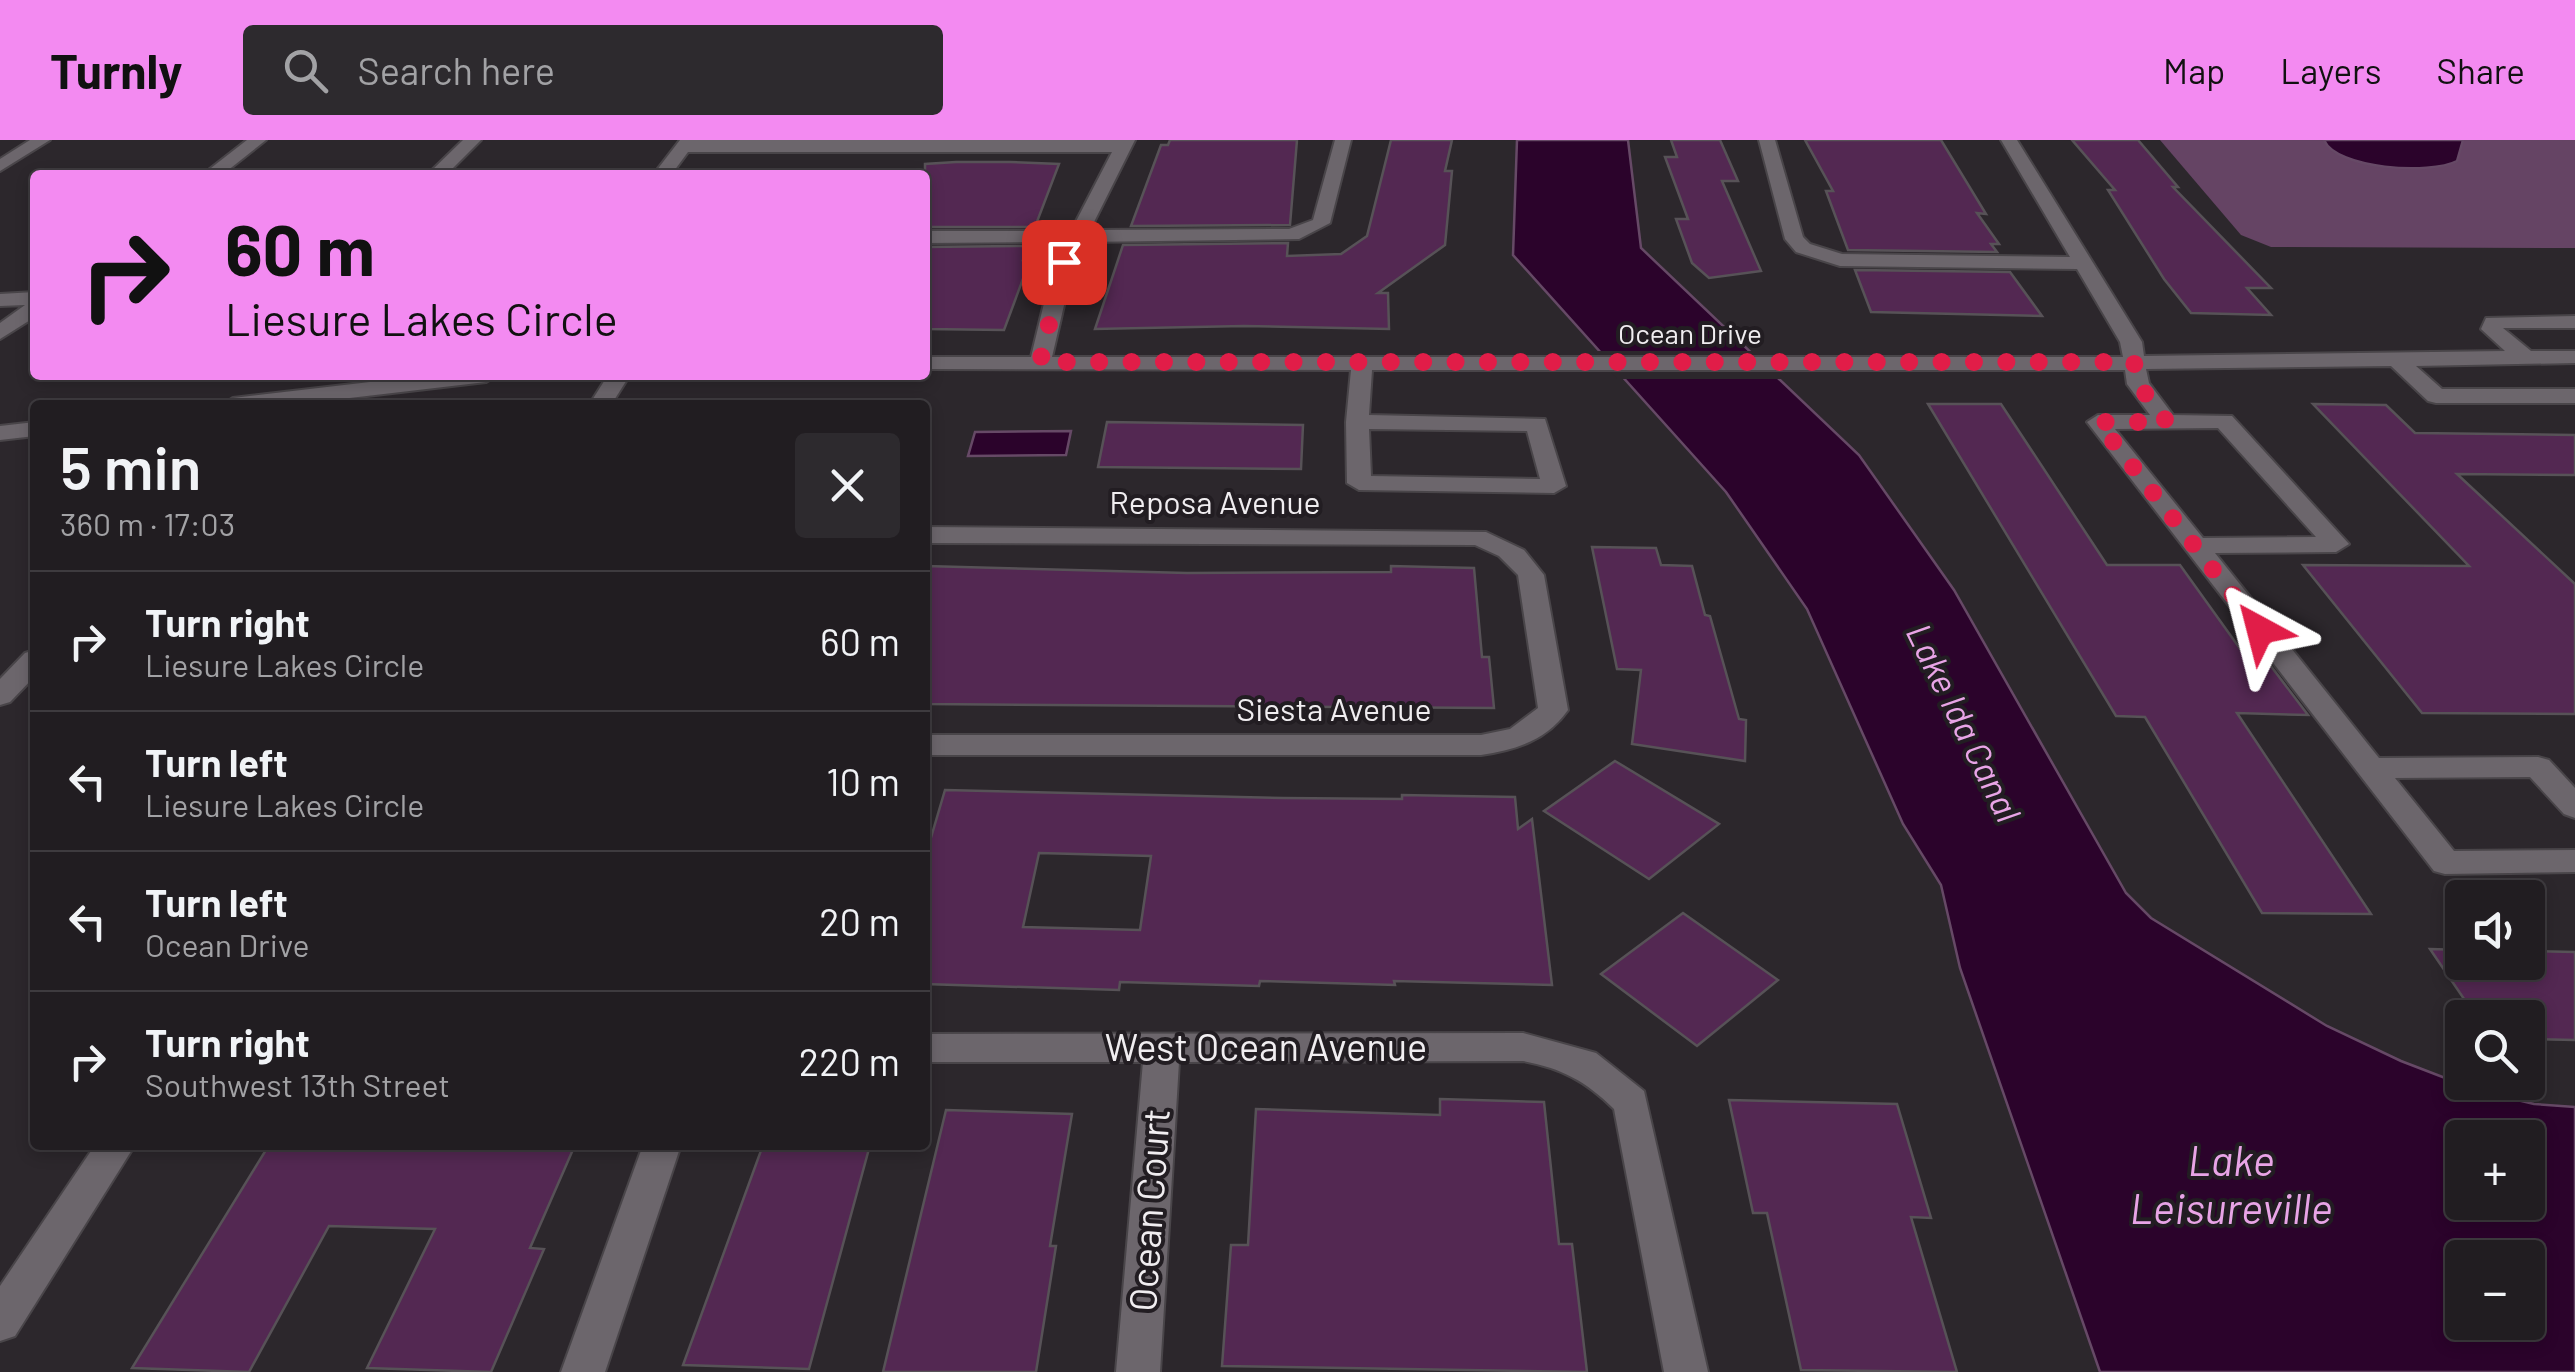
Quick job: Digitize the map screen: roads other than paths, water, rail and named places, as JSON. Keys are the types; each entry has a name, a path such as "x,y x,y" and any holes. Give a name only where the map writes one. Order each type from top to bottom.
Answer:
{"street":[{"path":"0,166 42,140"},
{"path":"218,170 258,140"},
{"path":"441,170 474,140"},
{"path":"930,237 1292,235 1321,223 1343,140"},
{"path":"1766,140 1794,238 1819,255 1863,262 2084,264"},
{"path":"2009,140 2131,342 2138,384 2167,422"},
{"path":"666,170 686,144 1125,144 1064,262 1040,362"},
{"path":"0,300 30,298"},
{"path":"0,333 30,311"},
{"path":"2525,357 2491,329 2494,322 2575,322"},
{"name":"Ocean Drive","path":"930,363 1592,365 2575,357"},
{"path":"2394,358 2436,396 2575,396"},
{"path":"1357,422 1537,424 1554,486 1359,483 1357,422 1362,365"},
{"path":"274,400 444,380"},
{"path":"2195,546 2336,544 2224,421 2098,422 2195,546 2445,863 2575,861"},
{"path":"0,433 30,430"},
{"name":"Reposa Avenue","path":"930,535 1477,536 1503,545"},
{"name":"Siesta Avenue","path":"930,745 1481,745 1513,740 1538,728 1553,710 1532,575 1522,558 1503,545"},
{"path":"0,696 30,664"},
{"path":"2370,768 2538,767 2575,807"},
{"name":"West Ocean Avenue","path":"930,1048 1522,1048 1565,1054 1602,1073 1631,1102 1686,1372"},
{"name":"Ocean Court","path":"1138,1372 1162,1048"},
{"path":"0,1322 113,1150"},
{"path":"584,1372 660,1150"}],"water":[{"name":"Lake Leisureville","path":"1517,140 1628,140 1641,248 1859,455 1954,590 2126,893 2151,918 2327,1026 2445,1078 2445,1100 2517,1100 2575,1107 2575,1372 2100,1372 1960,968 1941,885 1903,824 1807,609 1726,492 1513,255"},
{"path":"2324,140 2463,140 2457,161 2406,168 2346,157 2332,150"},
{"path":"1071,431 1066,455 968,456 975,432"}],"water label":[{"name":"Lake Ida Canal","path":"1963,723"}]}
